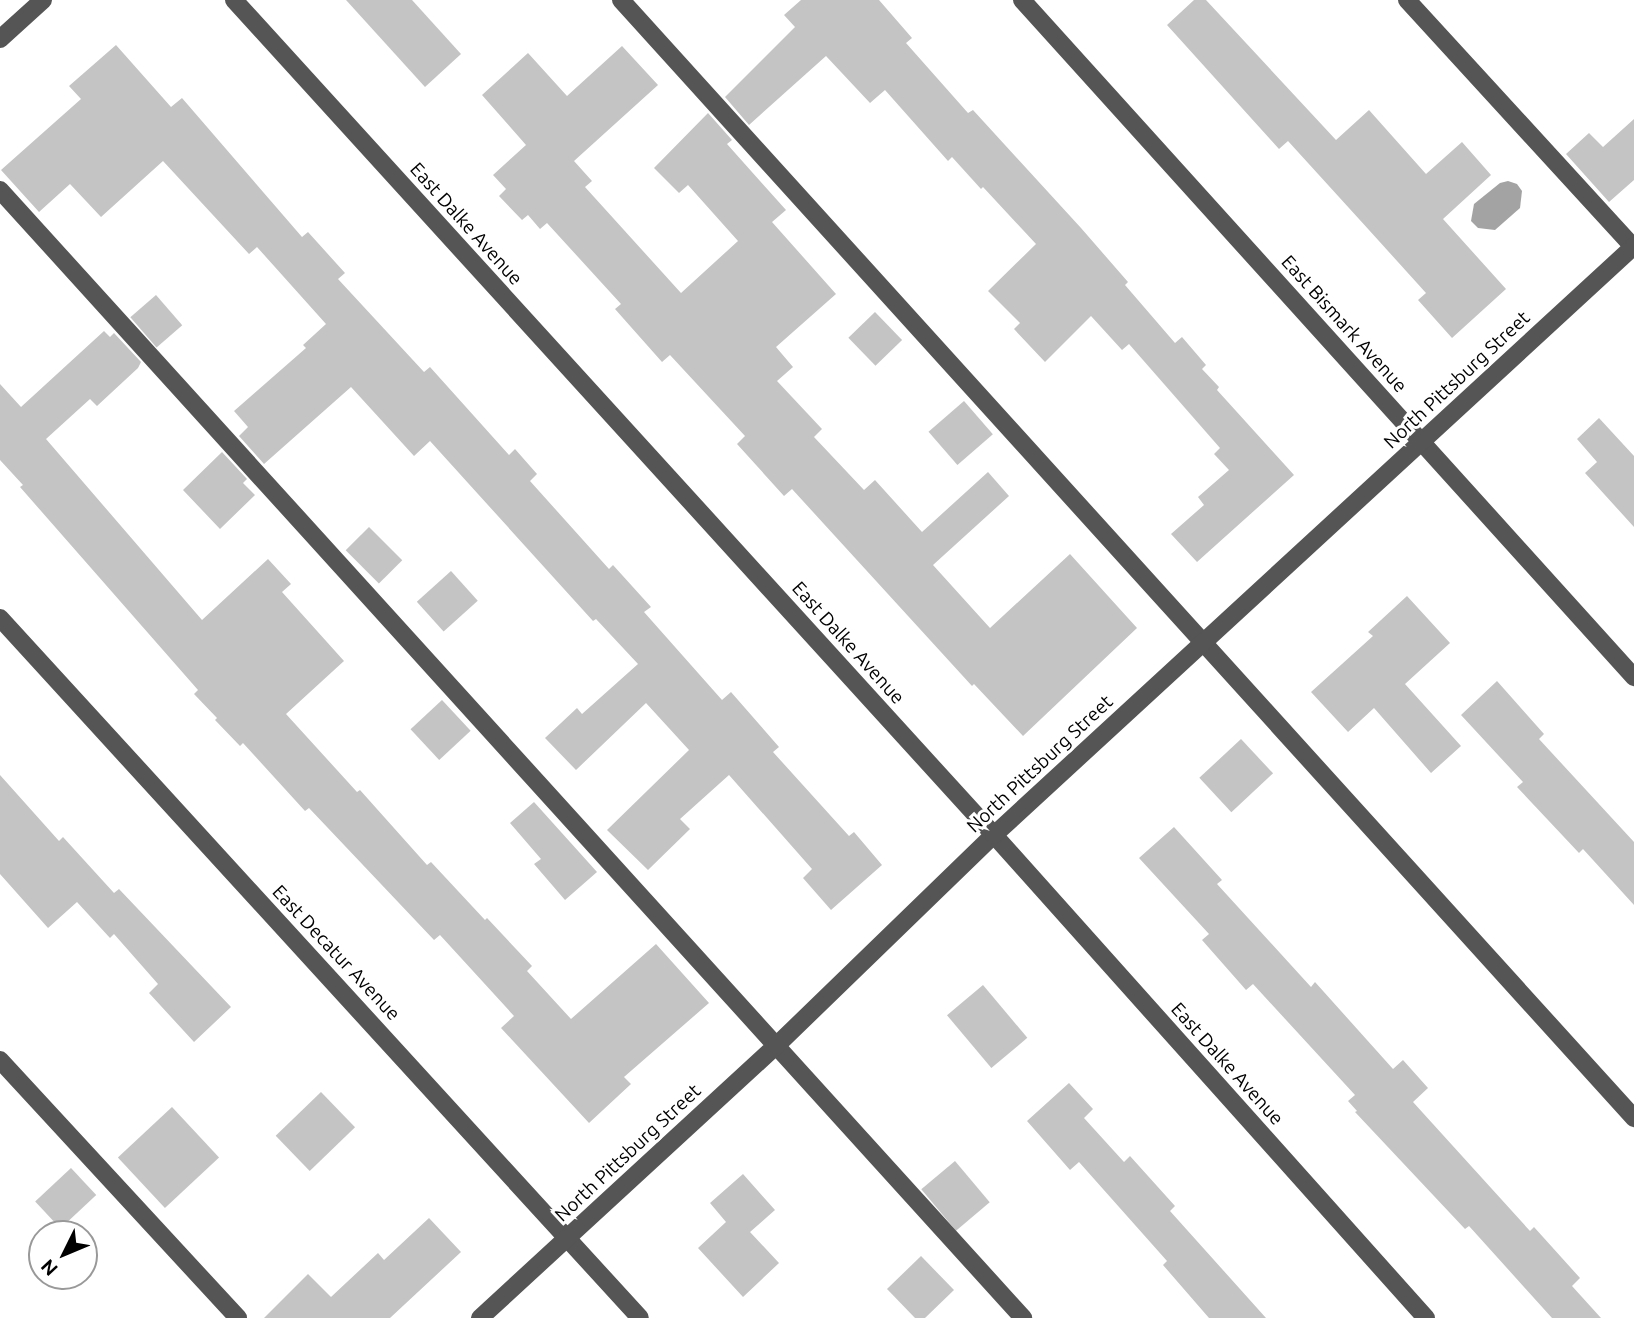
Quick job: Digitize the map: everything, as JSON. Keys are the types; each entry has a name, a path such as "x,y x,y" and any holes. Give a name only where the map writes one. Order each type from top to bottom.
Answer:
{"street":[{"path":"0,39 43,0"},
{"name":"East Dalke Avenue","path":"234,0 994,835 1426,1318"},
{"path":"621,0 1634,1118"},
{"name":"East Bismark Avenue","path":"1022,0 1634,677"},
{"path":"1408,0 1634,247"},
{"path":"0,190 1023,1318"},
{"name":"North Pittsburg Street","path":"480,1318 777,1045 994,835 1634,247"},
{"name":"East Decatur Avenue","path":"0,618 640,1318"},
{"path":"0,1060 238,1318"}],"shaded area":[{"path":"1508,181 1517,184 1522,191 1520,208 1495,230 1478,228 1471,221 1474,204 1500,183"}],"building":[{"path":"346,0 412,0 461,54 425,87"},
{"path":"801,0 879,0 912,38 906,43 968,113 973,110 1081,228 1128,282 1125,285 1175,343 1182,337 1206,365 1202,369 1219,387 1217,390 1294,475 1197,562 1171,534 1204,505 1198,497 1229,470 1214,454 1220,448 1129,344 1122,350 1091,316 1045,362 1014,329 1020,323 988,291 1036,244 952,157 948,161 885,90 870,103 826,56 749,125 725,97 795,27 784,15"},
{"path":"1194,0 1206,0 1336,140 1369,110 1426,174 1462,142 1491,175 1443,219 1506,289 1452,338 1418,300 1426,293 1288,141 1279,149 1167,25"},
{"path":"116,45 171,107 182,98 302,237 308,232 345,273 338,279 424,372 430,367 509,455 515,449 537,474 530,481 609,569 613,565 651,607 644,612 722,700 731,692 779,747 773,752 849,836 854,832 882,865 831,910 803,878 812,869 729,775 680,819 690,829 648,870 607,830 689,750 646,703 576,770 545,738 577,708 582,714 638,664 596,619 593,621 430,441 414,456 351,387 264,464 239,436 248,427 234,411 306,348 303,345 326,324 257,247 249,254 163,161 101,217 70,184 39,212 1,170 81,99 69,86"},
{"path":"622,46 658,85 574,161 592,181 585,187 681,293 738,241 688,185 679,193 654,168 708,113 732,140 727,144 786,210 772,222 836,294 776,347 793,367 777,381 822,429 814,437 864,490 875,480 922,532 988,472 1009,496 933,565 990,628 1070,554 1137,628 1023,736 974,684 972,686 792,489 784,496 737,444 745,436 670,355 662,362 615,309 621,304 547,223 540,229 528,215 522,220 499,196 506,189 493,175 526,145 482,95 528,53 567,96"},
{"path":"1634,119 1634,180 1609,202 1566,154 1589,133 1603,147"},
{"path":"156,295 182,325 157,347 130,317"},
{"path":"875,312 902,340 875,366 848,338"},
{"path":"104,331 110,337 114,333 141,362 138,368 97,406 90,399 46,439 202,620 268,559 291,584 282,592 344,661 286,714 357,792 360,790 427,865 431,862 532,966 527,971 571,1019 656,944 709,1003 624,1077 631,1084 589,1123 501,1028 514,1016 440,935 434,940 309,808 305,811 243,743 240,746 215,720 217,718 194,694 198,690 20,487 23,485 0,460 0,384 21,407"},
{"path":"964,401 993,434 957,465 929,432"},
{"path":"1599,418 1634,456 1634,527 1585,473 1597,462 1577,439"},
{"path":"222,452 247,479 243,483 255,495 220,529 183,490"},
{"path":"369,527 402,560 379,584 346,550"},
{"path":"451,571 478,601 444,632 417,602"},
{"path":"1407,596 1450,643 1405,684 1461,746 1431,773 1374,708 1348,732 1311,692 1373,636 1368,632"},
{"path":"1497,681 1544,734 1539,739 1634,842 1634,905 1583,849 1579,853 1517,787 1523,782 1461,715"},
{"path":"442,700 471,731 439,760 411,729"},
{"path":"1241,739 1273,773 1231,812 1199,778"},
{"path":"0,775 59,841 63,837 114,893 119,889 231,1007 194,1042 149,993 158,984 114,934 110,938 77,902 48,928 0,874"},
{"path":"534,802 597,872 565,900 534,864 541,859 510,823"},
{"path":"1174,827 1222,880 1217,884 1311,987 1315,982 1393,1069 1403,1060 1428,1088 1413,1102 1530,1231 1534,1227 1580,1278 1572,1286 1601,1318 1552,1318 1469,1226 1465,1229 1355,1112 1357,1111 1348,1101 1355,1095 1253,984 1246,990 1202,940 1209,934 1139,858"},
{"path":"983,985 1027,1038 991,1068 947,1015"},
{"path":"1069,1083 1093,1109 1084,1118 1124,1162 1130,1156 1175,1206 1170,1211 1266,1318 1209,1318 1163,1265 1167,1261 1079,1162 1070,1170 1027,1121"},
{"path":"321,1092 355,1127 310,1171 276,1136"},
{"path":"172,1107 219,1157 165,1208 118,1157"},
{"path":"955,1161 990,1202 956,1231 921,1189"},
{"path":"71,1168 96,1195 69,1220 52,1220 35,1201"},
{"path":"743,1174 775,1210 750,1232 779,1263 743,1297 698,1248 726,1222 710,1203"},
{"path":"429,1218 461,1252 390,1318 264,1318 308,1274 331,1297 378,1253 384,1260"},
{"path":"921,1256 954,1290 925,1318 915,1318 887,1289"}]}
